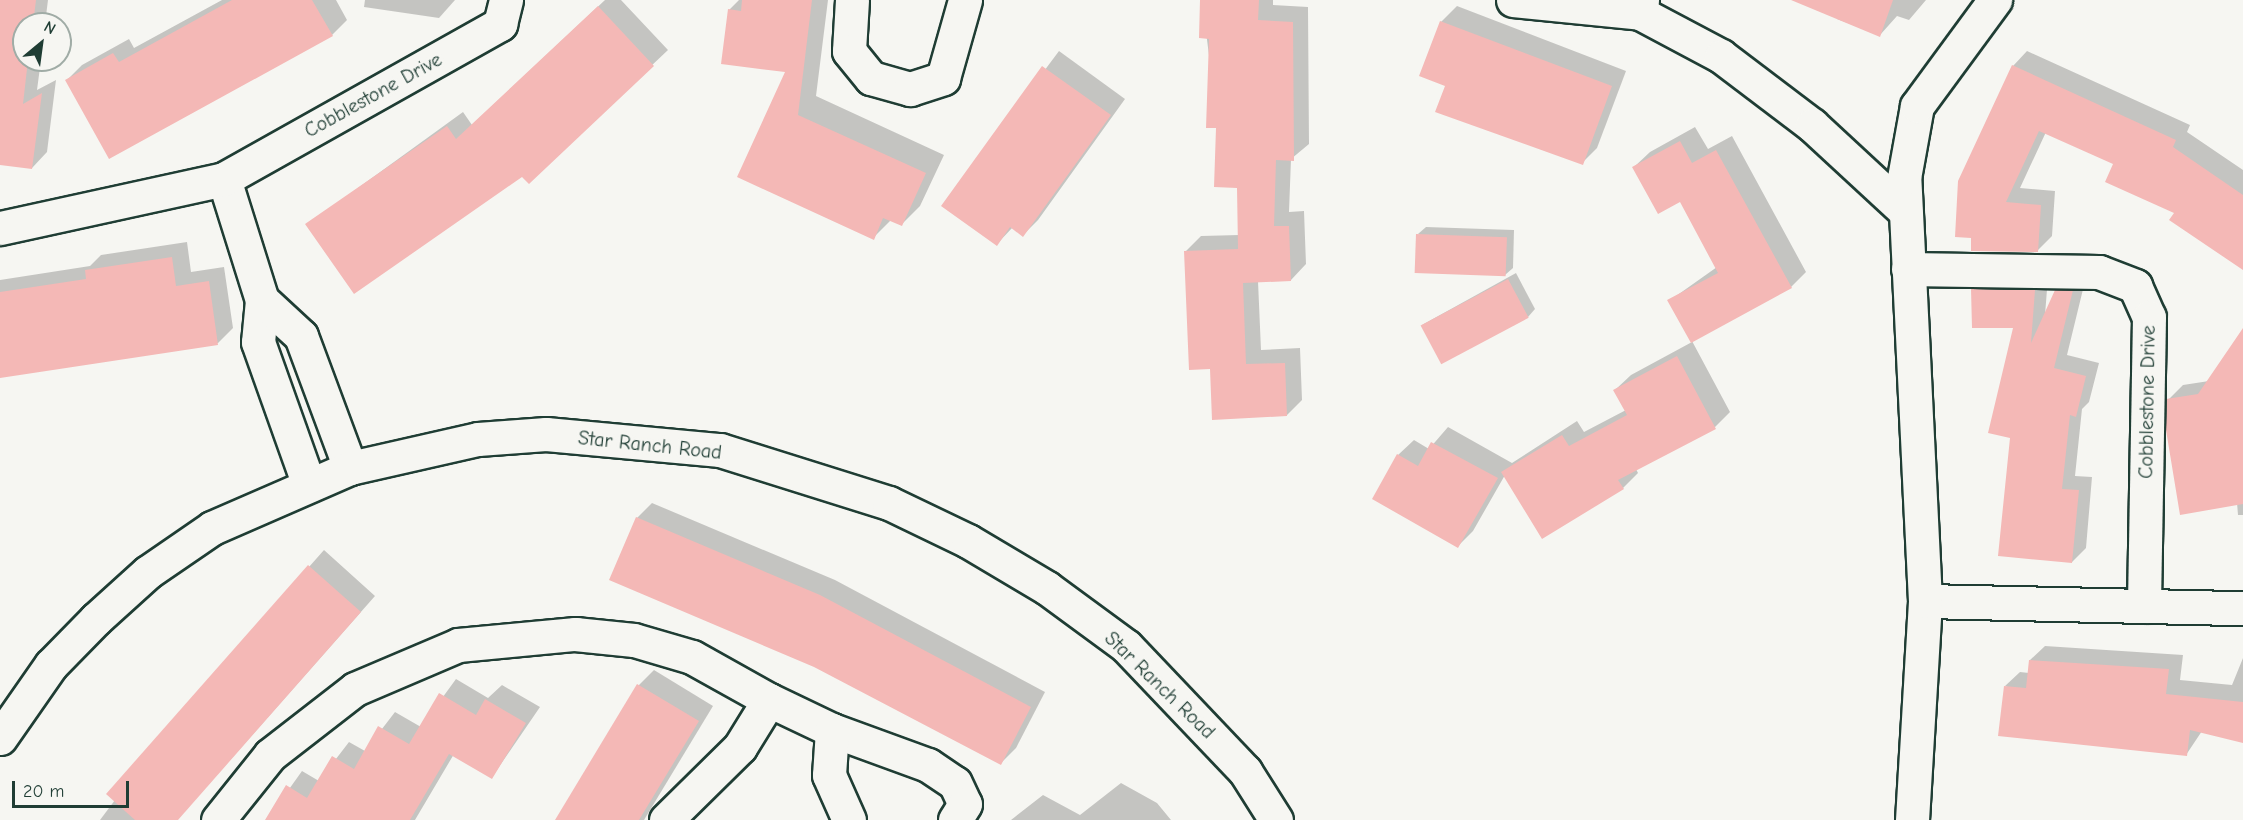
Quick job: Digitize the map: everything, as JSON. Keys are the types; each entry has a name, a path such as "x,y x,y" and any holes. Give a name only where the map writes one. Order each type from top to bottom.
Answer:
{"street":[{"name":"Cobblestone Drive","path":"0,228 224,178 500,24 506,0"},
{"path":"852,0 849,51 871,78 910,89 944,78 965,0"},
{"path":"1514,0 1641,7 1721,56 1812,125 1905,212"},
{"path":"1912,820 1925,601 1904,178 1917,106 1995,0"},
{"path":"224,178 262,300 258,342 309,484"},
{"name":"Cobblestone Drive","path":"1908,269 2099,272 2135,286 2149,317 2144,606"},
{"path":"262,300 301,336 350,468"},
{"name":"Star Ranch Road","path":"0,738 51,665 148,572 212,528 350,468 478,439 546,434 720,450 889,503 1047,588 1125,646 1245,771 1276,820"},
{"path":"1925,601 2243,608"},
{"path":"218,820 270,755 310,719 355,689 458,645 575,634 634,640 692,657 770,700 832,730 928,765 955,783 965,804 955,820"},
{"path":"666,820 740,747 770,700"},
{"path":"832,730 829,776 849,820"}],"building":[{"path":"0,0 36,0 34,12 12,12 12,72 27,72 23,104 42,93 32,169 0,165"},
{"path":"232,0 312,0 333,36 109,159 65,80 113,53 119,62"},
{"path":"742,0 812,0 798,115 926,173 902,226 883,218 874,240 737,177 785,72 721,64 728,9 741,11"},
{"path":"1200,0 1259,0 1258,20 1293,22 1294,161 1276,160 1274,226 1289,226 1291,281 1243,283 1246,364 1285,363 1287,416 1212,420 1210,369 1189,370 1184,251 1238,249 1237,188 1214,187 1216,128 1206,128 1209,39 1199,38"},
{"path":"1791,0 1893,0 1880,37"},
{"path":"598,6 654,66 529,184 522,177 354,294 305,224 447,126 456,139"},
{"path":"1440,21 1612,86 1583,165 1435,112 1445,86 1419,76"},
{"path":"2012,65 2176,140 2173,147 2243,195 2243,270 2169,220 2174,213 2105,182 2113,164 2039,131 2006,202 2041,205 2038,252 1971,251 1971,238 1955,237 1958,181"},
{"path":"1042,66 1111,115 1023,237 1010,227 997,246 941,206"},
{"path":"1680,141 1692,163 1716,150 1792,288 1691,343 1667,300 1718,273 1680,202 1658,214 1632,167"},
{"path":"1416,234 1507,237 1506,276 1415,273"},
{"path":"172,257 176,286 209,281 218,345 0,378 0,292 86,279 85,270"},
{"path":"1508,279 1529,318 1441,364 1421,325"},
{"path":"1971,289 2035,290 2031,343 2055,290 2073,290 2054,368 2086,376 2076,417 2070,415 2062,489 2079,490 2072,563 1998,556 2010,438 1988,433 2013,328 1972,328"},
{"path":"2243,328 2243,504 2180,515 2166,430 2166,399 2198,394"},
{"path":"1677,356 1716,429 1618,480 1624,489 1542,539 1501,472 1562,435 1569,446 1627,415 1613,390"},
{"path":"1431,442 1498,478 1458,548 1372,499 1397,454 1418,466"},
{"path":"636,517 820,595 1031,707 1001,765 814,667 609,580"},
{"path":"308,565 361,612 178,820 135,820 106,794"},
{"path":"2029,660 2169,669 2166,694 2243,702 2243,743 2190,730 2187,756 1998,736 2004,686 2026,688"},
{"path":"637,684 699,721 639,820 555,820"},
{"path":"439,693 476,715 485,699 526,723 492,779 449,754 410,820 265,820 286,785 307,798 332,756 354,769 378,726 409,744"}]}
